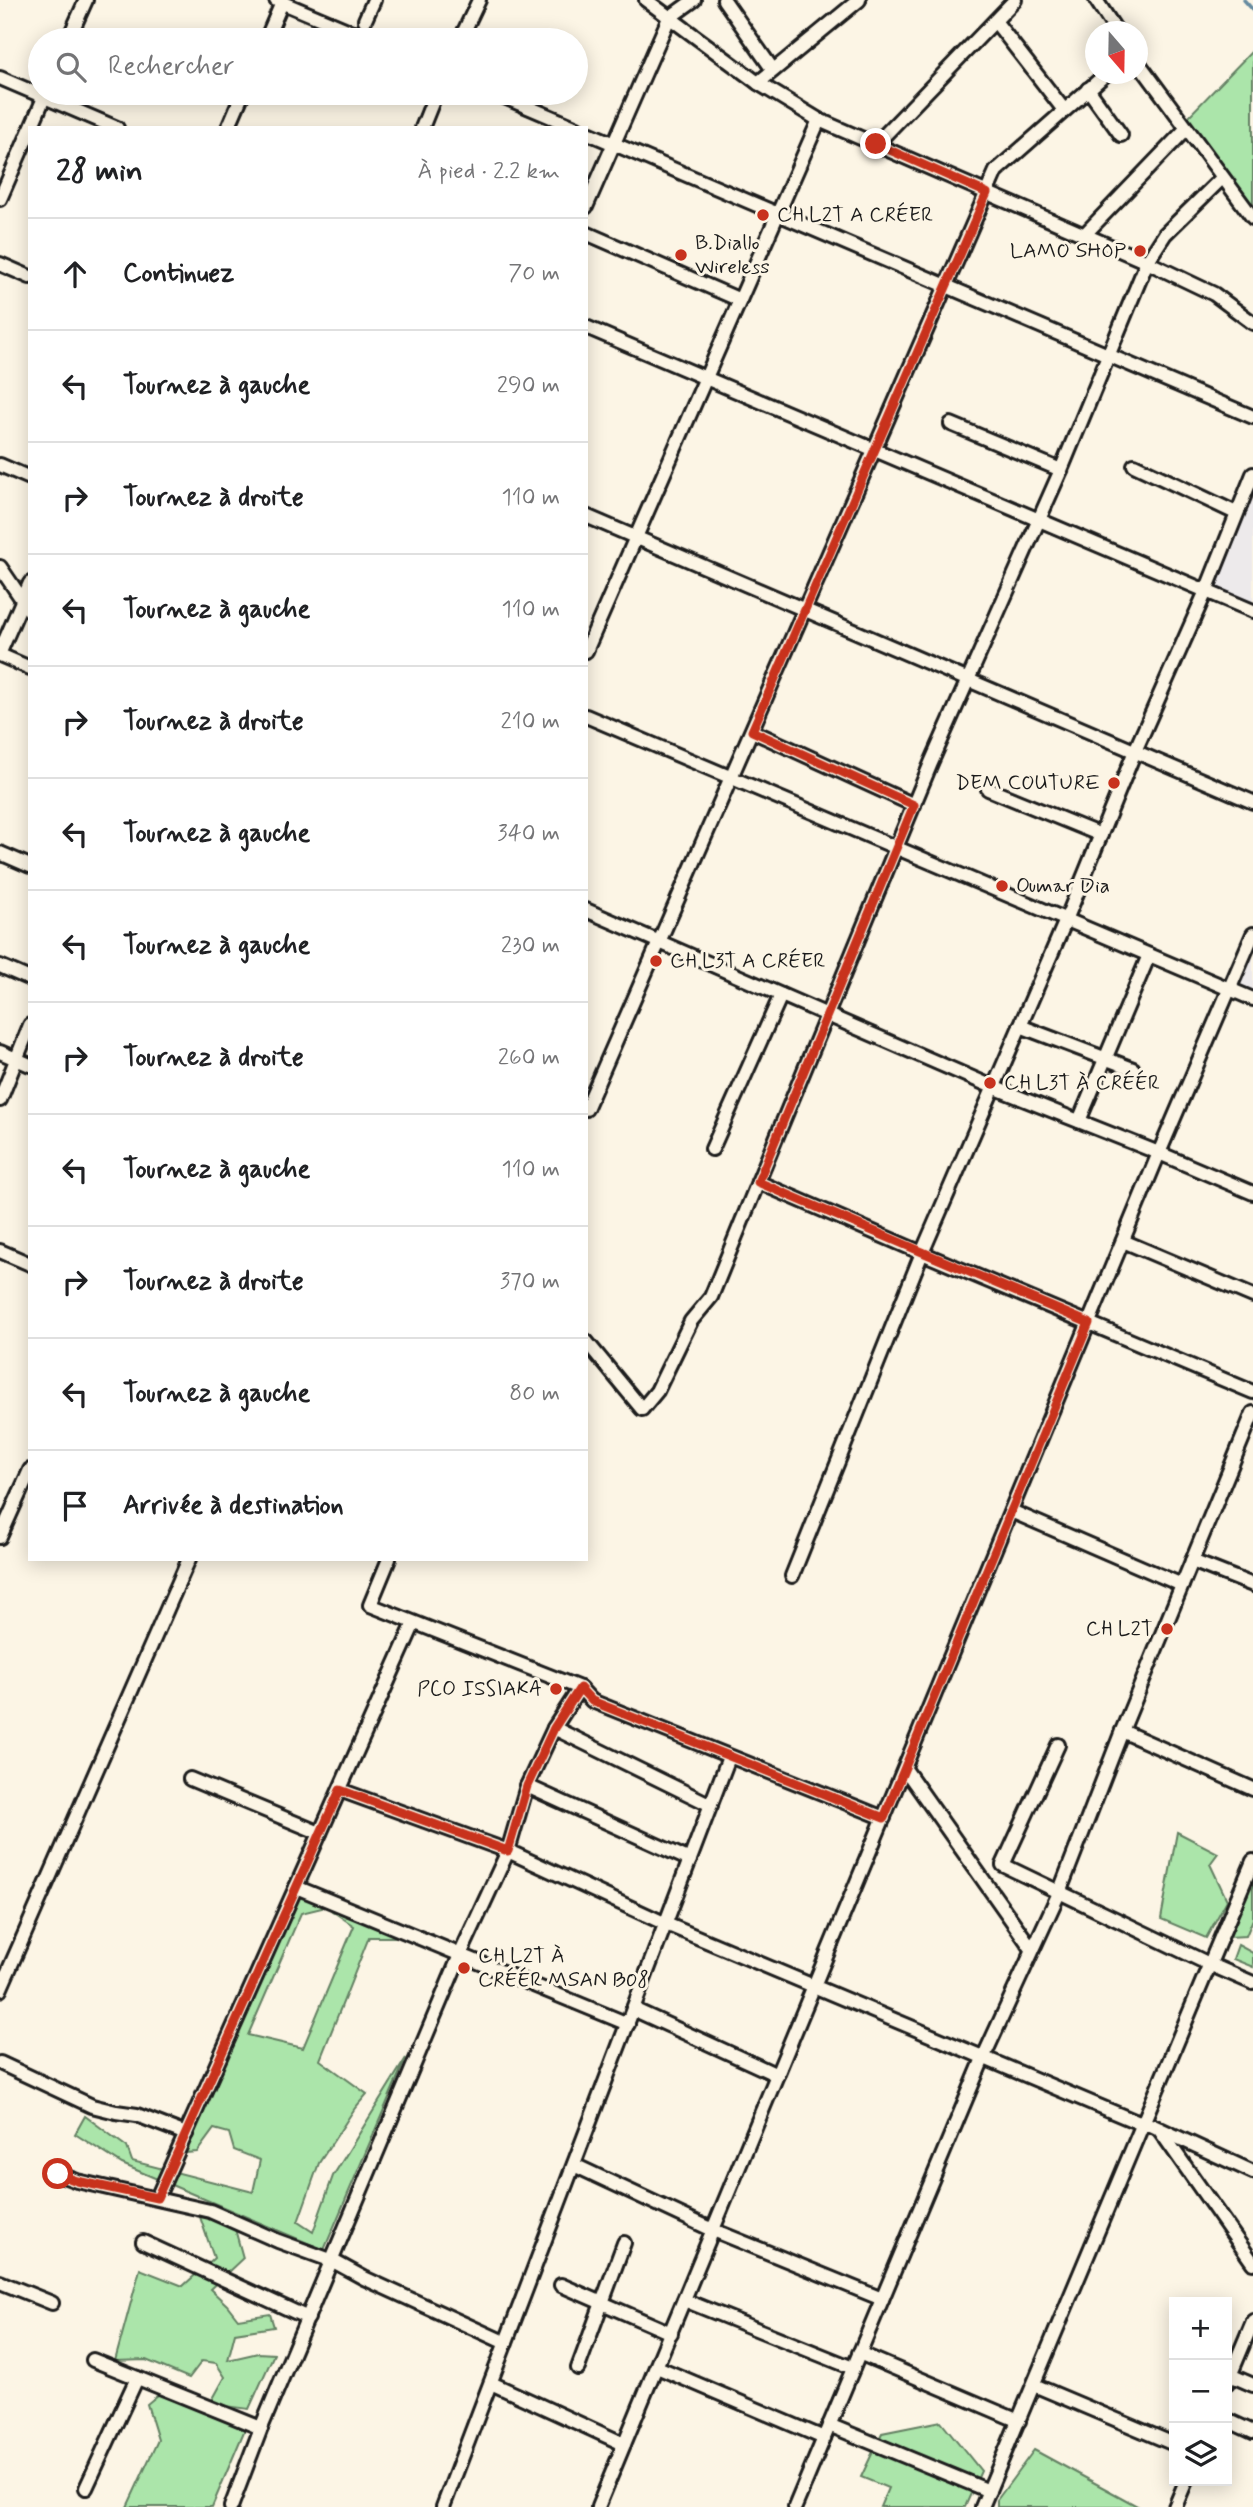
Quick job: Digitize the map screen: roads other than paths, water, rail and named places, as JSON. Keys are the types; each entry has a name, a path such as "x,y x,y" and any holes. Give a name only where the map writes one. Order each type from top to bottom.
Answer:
{"street":[{"path":"73,28 86,0"},
{"path":"365,20 373,0"},
{"path":"466,28 479,0"},
{"path":"646,0 758,83 819,120 1147,262 1214,295 1251,319"},
{"path":"588,202 669,18 694,0"},
{"path":"724,0 773,70"},
{"path":"876,144 1015,0"},
{"path":"1096,0 1110,21"},
{"path":"270,28 280,1 343,28"},
{"path":"758,83 856,1"},
{"path":"995,21 1063,110"},
{"path":"1148,76 1253,218"},
{"path":"0,78 28,89"},
{"path":"588,1104 996,171 1094,84"},
{"path":"1088,89 1121,135"},
{"path":"31,126 41,105"},
{"path":"67,105 113,126"},
{"path":"229,126 238,105"},
{"path":"423,126 431,105"},
{"path":"523,105 572,126"},
{"path":"588,646 819,120"},
{"path":"1085,234 1185,129"},
{"path":"588,133 1253,417"},
{"path":"0,199 28,134"},
{"path":"588,1343 642,1409 657,1391 691,1321 711,1297 914,805 1037,519 1061,470 1147,262 1165,234 1222,178"},
{"path":"588,234 740,300"},
{"path":"0,264 28,276"},
{"path":"588,328 1253,611"},
{"path":"951,424 1061,470"},
{"path":"0,465 28,477"},
{"path":"1134,465 1236,513"},
{"path":"792,1576 922,1253 1066,920 1135,751 1206,591 1253,474"},
{"path":"588,517 1253,802"},
{"path":"0,567 26,606 0,653 28,667"},
{"path":"588,717 1253,999"},
{"path":"752,731 914,805"},
{"path":"988,789 1101,835"},
{"path":"0,853 28,865"},
{"path":"588,911 993,1087 1253,1193"},
{"path":"598,2507 1159,1153 1253,934"},
{"path":"1079,1121 1149,955"},
{"path":"0,966 28,978"},
{"path":"712,1149 780,995"},
{"path":"1020,1027 1133,1069"},
{"path":"0,1100 28,1029"},
{"path":"0,1052 28,1064"},
{"path":"758,1182 1253,1392"},
{"path":"1123,1241 1253,1296"},
{"path":"0,1251 28,1263"},
{"path":"795,2507 984,2056 1059,1894 1122,1731 1253,1413"},
{"path":"0,1537 28,1474"},
{"path":"1011,1511 1182,1585"},
{"path":"1192,1560 1253,1585"},
{"path":"0,1990 188,1561"},
{"path":"389,1561 370,1605 580,1688 592,1701 884,1818"},
{"path":"157,2198 415,1623"},
{"path":"233,2506 261,2428 460,1955 508,1851 527,1786 554,1728 580,1688"},
{"path":"554,1728 711,1805"},
{"path":"1122,1731 1253,1789"},
{"path":"1058,1745 1003,1865 1059,1894 1253,1983"},
{"path":"443,2507 729,1757"},
{"path":"905,1769 1032,1949"},
{"path":"190,1779 320,1833"},
{"path":"527,1786 690,1860"},
{"path":"340,1790 508,1851 666,1924 1158,2129 1253,2172"},
{"path":"982,2507 1253,1861"},
{"path":"296,1887 628,2024"},
{"path":"633,2009 777,2075"},
{"path":"0,2063 92,2106 137,2115 186,2134"},
{"path":"1158,2129 1253,2263"},
{"path":"574,2165 713,2230 882,2299"},
{"path":"58,2174 77,2181 210,2211 278,2241 333,2260 365,2278 506,2343"},
{"path":"143,2242 308,2318"},
{"path":"578,2368 624,2244"},
{"path":"0,2282 51,2304"},
{"path":"561,2286 671,2333"},
{"path":"684,2300 853,2368"},
{"path":"1232,2370 1253,2321"},
{"path":"859,2353 1019,2421"},
{"path":"93,2361 261,2428"},
{"path":"657,2367 824,2438"},
{"path":"86,2488 136,2378"},
{"path":"1232,2380 1253,2385"},
{"path":"491,2383 624,2444"},
{"path":"1034,2385 1169,2442"},
{"path":"1232,2422 1253,2432"},
{"path":"829,2425 989,2491"},
{"path":"1175,2507 1184,2486"}],"waterway":[{"path":"1244,0 1253,10"}],"place":[{"name":"CH L2T A CRÉER","path":"763,215"},
{"name":"LAMO SHOP","path":"1140,251"},
{"name":"B.Diallo Wireless","path":"681,255"},
{"name":"DEM COUTURE","path":"1114,783"},
{"name":"Oumar Dia","path":"1002,886"},
{"name":"CH L3T A CRÉER","path":"656,961"},
{"name":"CH L3T À CRÉÉR","path":"990,1083"},
{"name":"CH L2T","path":"1167,1629"},
{"name":"PCO ISSIAKA","path":"556,1689"},
{"name":"CH L2T À CRÉÉR MSAN B08","path":"464,1968"}]}
